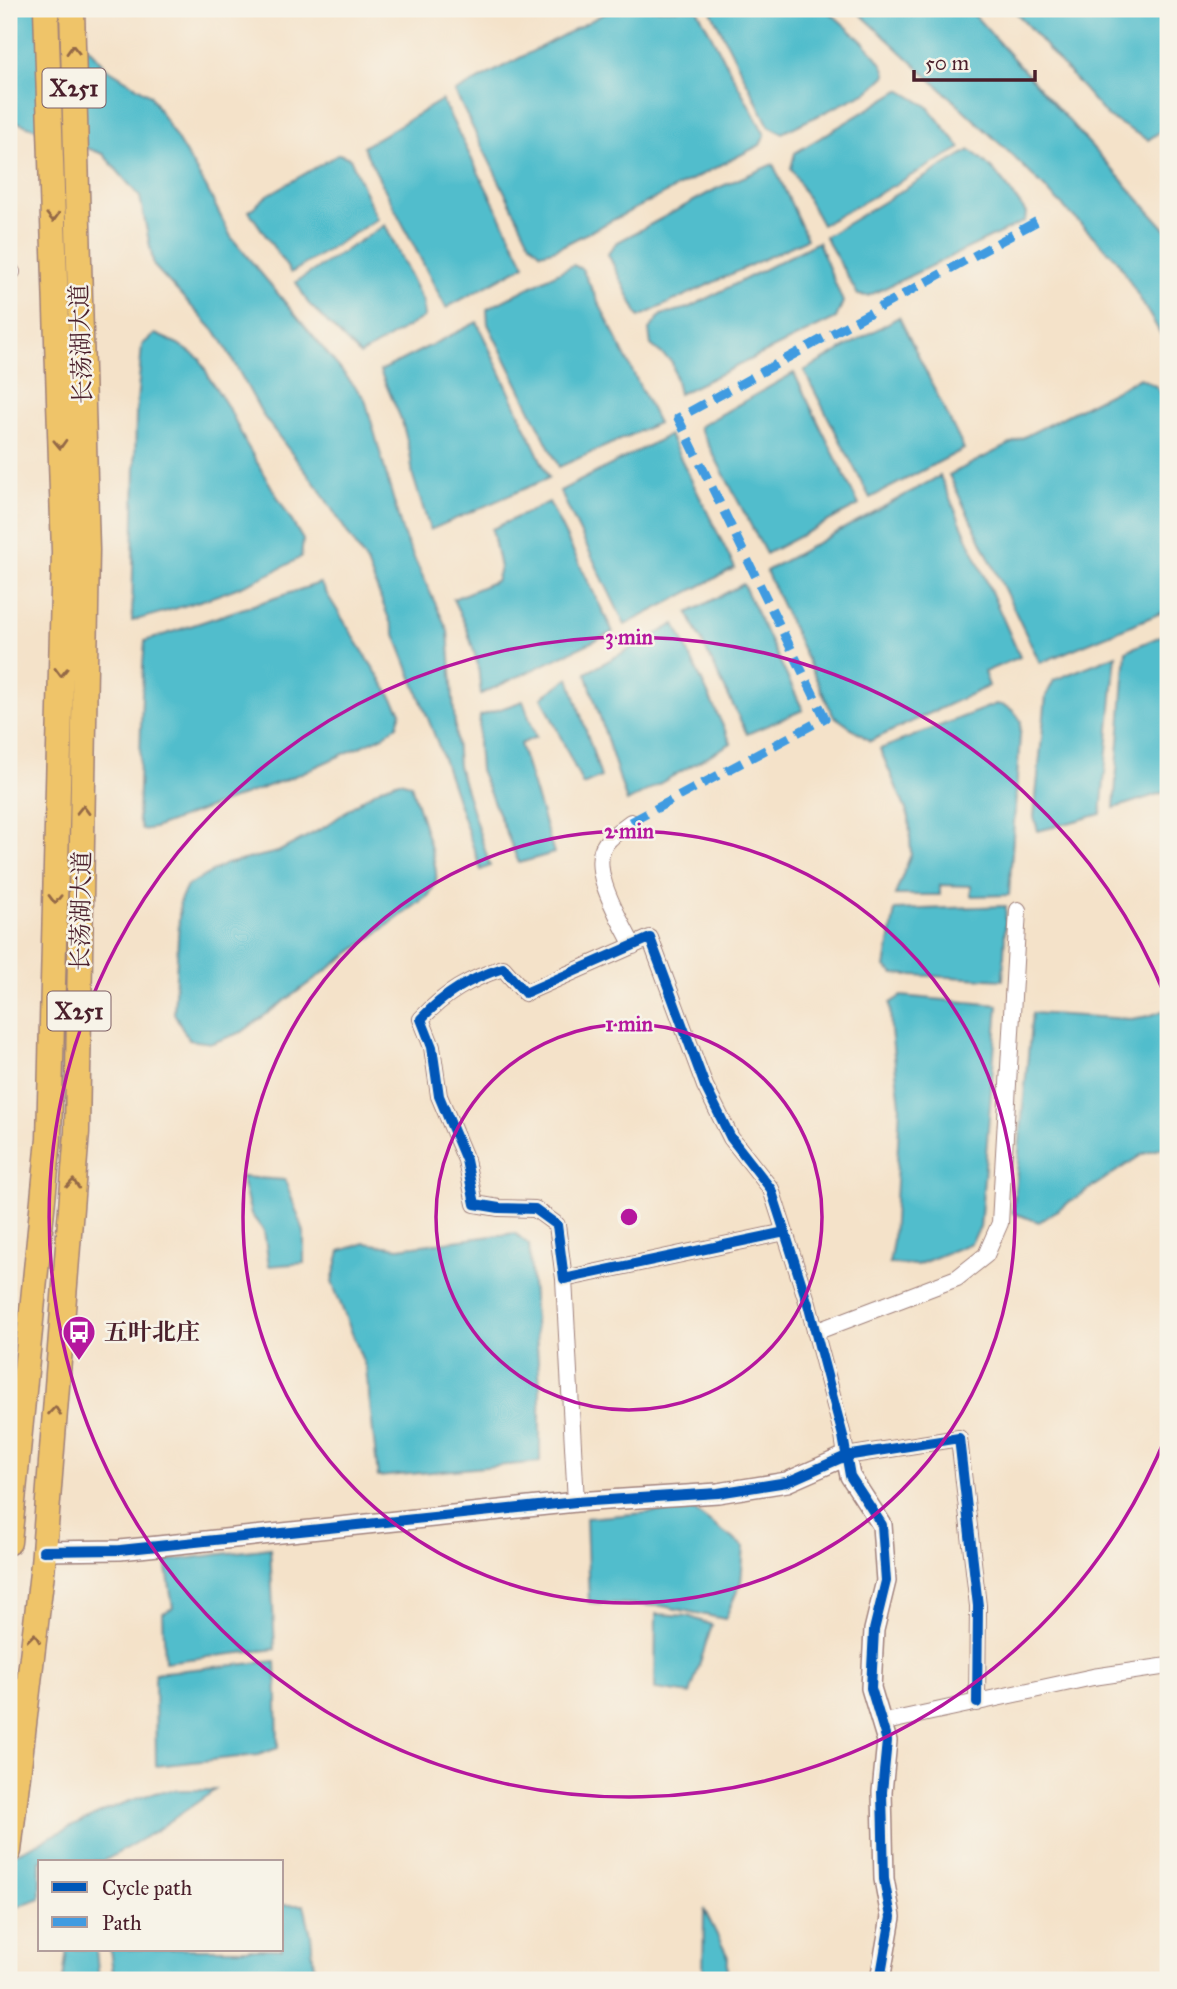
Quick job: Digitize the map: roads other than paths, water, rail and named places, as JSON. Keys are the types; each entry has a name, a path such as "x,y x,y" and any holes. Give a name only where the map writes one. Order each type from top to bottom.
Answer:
{"main road":[{"name":"长荡湖大道","path":"9,1542 49,1139 64,552 46,9"},
{"name":"长荡湖大道","path":"9,1851 43,1551 77,1132 87,550 72,9"}],"street":[{"path":"631,822 606,843 599,860 607,891 633,946"},
{"path":"815,1332 957,1278 986,1255 1000,1223 1018,910"},
{"path":"576,1502 564,1279 557,1226 535,1209 499,1208 475,1203 466,1160 439,1096 432,1047 421,1019 437,1001 477,976 503,968 525,993 650,938 705,1086 731,1138 771,1189 815,1332 850,1476 882,1525 886,1581 874,1630 871,1688 887,1741 882,1792 884,1879 891,1917 880,1980"},
{"path":"564,1279 785,1232"},
{"path":"43,1551 120,1549 576,1502 718,1493 787,1482 846,1456 959,1438 978,1606 977,1703"},
{"path":"881,1723 1093,1677 1168,1666"}],"water":[{"path":"9,9 55,9 105,67 150,95 206,187 231,237 365,399 403,534 448,631 458,766 490,866 481,870 438,744 367,563 319,489 264,417 220,337 154,266 140,197 103,154 9,119"},
{"path":"613,9 697,9 765,135 760,145 556,249 541,253 530,243 455,92"},
{"path":"710,9 826,9 871,50 879,59 886,75 869,91 782,133 769,126"},
{"path":"855,9 969,9 1168,232 1168,346 1117,260 1011,154"},
{"path":"1013,9 1168,9 1168,126 1148,140 1107,116"},
{"path":"900,90 927,106 961,148 822,225 791,168 795,153"},
{"path":"442,100 525,265 446,308 363,147"},
{"path":"970,150 1008,187 1026,213 1025,221 868,296 858,295 825,237"},
{"path":"339,154 350,158 377,219 291,273 249,211 268,195"},
{"path":"773,164 807,239 639,317 608,254 616,243 716,189"},
{"path":"385,225 423,302 424,317 360,355 308,303 296,282"},
{"path":"818,242 843,302 836,318 679,394 672,362 651,345 649,330 661,315 688,308"},
{"path":"573,265 582,269 658,423 559,467 488,324 487,309"},
{"path":"899,317 964,449 870,498 804,371"},
{"path":"477,322 549,478 430,530 413,476 402,421 380,371"},
{"path":"155,334 178,344 200,359 303,540 301,557 261,578 197,602 132,621 136,414 142,345"},
{"path":"794,373 859,505 766,554 699,427"},
{"path":"1140,378 1157,387 1168,409 1168,610 1040,663 949,475"},
{"path":"669,435 735,568 625,625 560,491"},
{"path":"940,476 1020,657 984,672 989,686 870,741 833,715 766,571"},
{"path":"549,502 613,632 481,694 478,665 467,629 453,599 496,581 500,568 492,529"},
{"path":"320,583 401,712 397,726 380,738 290,778 142,830 138,819 145,641"},
{"path":"743,584 803,710 747,734 688,613"},
{"path":"675,624 731,743 627,802 586,673"},
{"path":"1168,633 1168,791 1114,808 1126,651"},
{"path":"1116,655 1101,814 1038,831 1034,817 1046,696 1054,680"},
{"path":"569,678 601,777 583,785 542,697"},
{"path":"523,701 536,737 520,744 554,853 519,863 480,770 478,743 480,716"},
{"path":"996,704 1011,709 1021,721 1009,895 971,896 971,886 940,885 940,895 895,895 911,854 909,817 880,749"},
{"path":"399,781 411,784 431,848 436,880 429,895 242,1032 212,1043 189,1040 174,1013 180,900 187,886 226,864 278,852 325,827 383,787"},
{"path":"1006,906 1003,980 894,974 885,967 895,910"},
{"path":"901,996 998,1005 980,1228 971,1243 917,1265 889,1264 893,1240 900,1104 890,1003"},
{"path":"1168,1009 1168,1146 1143,1154 1039,1222 1013,1213 1032,1013 1131,1019"},
{"path":"241,1177 285,1180 304,1232 304,1263 269,1266 264,1231 251,1214"},
{"path":"515,1233 529,1245 540,1385 540,1462 378,1477 366,1369 332,1282 340,1251 365,1243 399,1248"},
{"path":"692,1509 744,1547 741,1582 725,1619 662,1606 589,1602 586,1518"},
{"path":"270,1548 275,1649 165,1662 163,1613 173,1608 166,1561"},
{"path":"656,1614 688,1616 712,1625 690,1694 655,1689"},
{"path":"276,1661 278,1748 258,1755 156,1766 155,1673"},
{"path":"215,1790 157,1830 106,1860 38,1860 38,1899 9,1910 9,1856 99,1814 136,1799 169,1791"},
{"path":"284,1905 304,1905 311,1935 315,1980 114,1980 110,1951 284,1951"},
{"path":"704,1909 728,1957 727,1980 703,1980"},
{"path":"67,1951 96,1951 99,1980 63,1980"}],"place":[{"name":"五叶北庄","path":"79,1362"}]}
